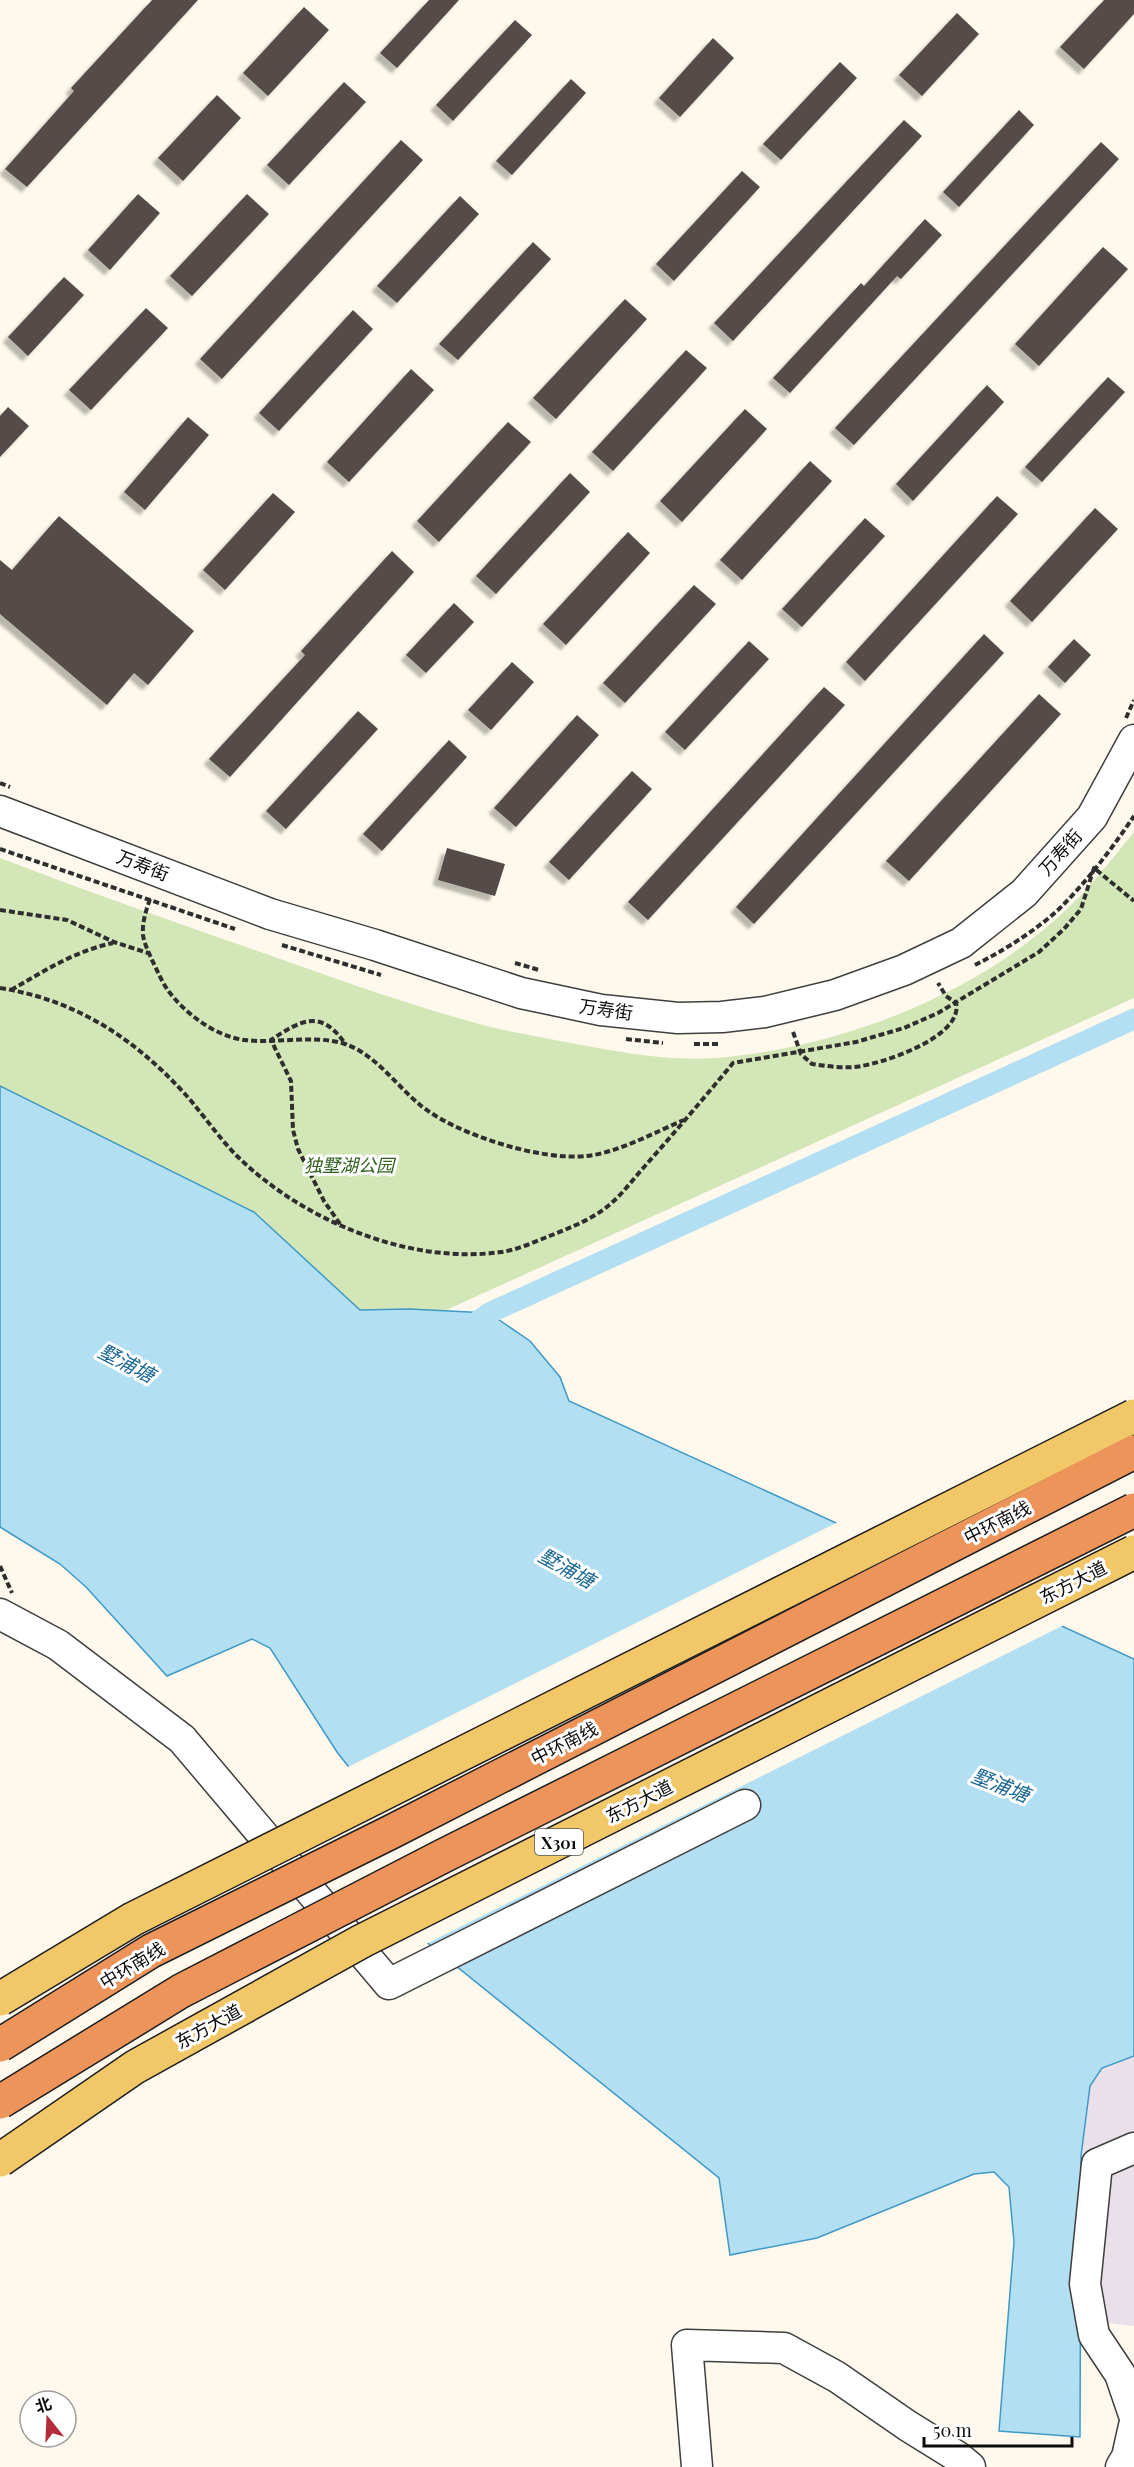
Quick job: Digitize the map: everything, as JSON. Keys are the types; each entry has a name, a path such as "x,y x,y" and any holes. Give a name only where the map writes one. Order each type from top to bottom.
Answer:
{"highway":[{"name":"中环南线","path":"0,2045 151,1951 391,1832 1134,1452"},
{"path":"0,2102 181,1990 1134,1510"}],"main road":[{"path":"0,1999 133,1919 1134,1416"},
{"name":"东方大道","path":"0,2160 135,2067 362,1941 1134,1552"}],"street":[{"name":"万寿街","path":"10,801 270,914 375,945 520,993 601,1010 678,1018 722,1017 765,1012 835,995 904,970 961,943 1024,893 1092,817 1130,730"},
{"name":"万寿街","path":"0,830 152,895 522,1009 598,1025 691,1038 760,1034 837,1013 911,982 971,953 1042,900 1101,832 1134,781"},
{"path":"8,1608 182,1739 388,1984 745,1805"},
{"path":"1134,2148 1097,2164 1085,2284 1094,2335 1120,2374 1134,2415"},
{"path":"697,2467 687,2345 784,2348 837,2377 958,2457 969,2467"},
{"path":"1121,2467 1127,2457 1134,2426"}],"path":[{"path":"1130,730 1134,700"},
{"path":"0,783 10,801"},
{"path":"969,968 1000,952 1062,906 1116,843 1134,816"},
{"path":"0,849 152,895 245,933"},
{"path":"1094,868 1134,901"},
{"path":"0,988 70,1008 114,1030 153,1061 245,1162 269,1183 300,1204 375,1240 419,1251 459,1254 502,1252 579,1224 609,1206 688,1118 733,1063 856,1042 904,1028 956,1003 1039,952 1064,929 1081,909 1094,868"},
{"path":"152,895 144,916 143,936 168,990 203,1023 224,1034 245,1040 328,1041 346,1045 372,1060 438,1119 504,1144 554,1156 587,1156 625,1145 688,1118"},
{"path":"0,910 67,920 114,942 149,953"},
{"path":"11,990 68,957 114,942"},
{"path":"277,944 388,977"},
{"path":"514,963 548,972"},
{"path":"927,987 948,978"},
{"path":"802,1029 793,1032 800,1051 812,1064 855,1067 879,1062 907,1052 938,1036 954,1019 958,1008 956,1003 946,996 938,983"},
{"path":"271,1040 291,1026 307,1021 318,1021 331,1026 346,1045"},
{"path":"621,1039 666,1043"},
{"path":"271,1040 291,1081 293,1130 302,1158 324,1201 340,1225"},
{"path":"689,1044 723,1043"},
{"path":"0,1566 8,1608"}],"shaded area":[{"path":"1134,2056 1134,2326 1081,2320 1081,2156 1090,2086 1102,2068"}],"green space":[{"name":"独墅湖公园","path":"1134,832 1134,998 444,1311 393,1349 0,1159 0,858 202,932 450,1016 495,1028 594,1047 635,1054 696,1059 760,1053 805,1044 896,1015 939,996 981,974 1020,948 1055,920 1087,889"}],"water":[{"name":"墅浦塘","path":"0,1086 254,1212 360,1310 409,1309 489,1313 530,1341 560,1377 569,1401 1134,1659 1134,2056 1102,2068 1090,2086 1081,2156 1080,2437 999,2431 1014,2242 1009,2187 994,2172 974,2174 817,2238 730,2255 719,2178 389,1912 495,1867 457,1787 373,1798 337,1752 270,1648 252,1639 167,1676 86,1587 60,1564 0,1527"}],"pier":[{"path":"840,1521 1066,1624 424,1945 387,1915 387,1910 491,1866 455,1790 372,1801 346,1768"}],"building":[{"path":"152,0 198,0 27,187 5,169 74,91 71,88"},
{"path":"429,0 459,0 397,68 380,53"},
{"path":"1104,0 1134,0 1134,14 1084,69 1060,47"},
{"path":"304,7 329,30 268,96 243,73"},
{"path":"957,13 979,34 922,96 899,75"},
{"path":"515,20 532,35 453,121 436,105"},
{"path":"713,38 734,58 680,117 659,98"},
{"path":"840,62 857,78 781,160 763,144"},
{"path":"571,79 586,93 512,175 496,161"},
{"path":"344,82 366,102 289,185 267,165"},
{"path":"217,95 241,118 183,181 158,158"},
{"path":"1019,110 1034,125 959,207 943,192"},
{"path":"904,120 922,136 733,341 714,323"},
{"path":"401,140 423,160 222,379 200,359"},
{"path":"1101,142 1119,159 854,445 835,428"},
{"path":"742,171 760,187 674,281 656,264"},
{"path":"138,194 160,213 110,270 88,250"},
{"path":"247,194 269,214 192,296 170,276"},
{"path":"460,196 479,214 397,303 377,286"},
{"path":"925,219 942,235 901,279 897,276 790,393 773,378 861,283 864,286"},
{"path":"533,242 551,259 458,360 439,344"},
{"path":"1103,247 1128,269 1039,366 1015,344"},
{"path":"64,277 84,295 28,356 8,337"},
{"path":"625,299 647,319 556,419 533,398"},
{"path":"146,308 168,328 91,410 69,390"},
{"path":"353,310 373,329 279,431 259,413"},
{"path":"686,350 707,368 613,471 592,452"},
{"path":"411,369 434,390 349,482 327,462"},
{"path":"1108,377 1125,392 1042,482 1025,467"},
{"path":"987,385 1004,402 913,501 896,484"},
{"path":"8,407 29,426 0,457 0,416"},
{"path":"745,409 767,429 682,522 660,501"},
{"path":"188,417 209,435 145,510 124,492"},
{"path":"508,422 531,442 439,542 417,521"},
{"path":"810,461 832,481 742,580 720,560"},
{"path":"570,473 590,492 496,594 476,576"},
{"path":"273,493 295,512 225,590 203,570"},
{"path":"997,496 1018,514 865,681 846,662"},
{"path":"1095,508 1118,529 1032,622 1010,601"},
{"path":"59,516 194,631 148,685 134,673 107,705 0,614 0,560 12,570"},
{"path":"865,518 885,536 802,627 782,609"},
{"path":"628,532 650,553 566,645 543,624"},
{"path":"392,551 414,572 230,777 209,759 305,655 301,651"},
{"path":"694,585 716,604 625,703 603,683"},
{"path":"454,603 474,622 426,673 406,655"},
{"path":"984,634 1004,653 754,924 736,907"},
{"path":"1074,639 1091,655 1065,683 1048,667"},
{"path":"749,641 769,659 685,750 665,732"},
{"path":"512,662 534,682 491,730 468,710"},
{"path":"824,687 845,705 648,920 628,902"},
{"path":"1039,694 1061,714 909,881 886,861"},
{"path":"358,711 378,729 286,829 266,811"},
{"path":"577,715 599,735 516,827 494,808"},
{"path":"449,740 467,757 382,851 363,834"},
{"path":"632,771 652,789 569,880 549,862"},
{"path":"447,848 505,864 495,896 438,880"}],"waterway":[{"path":"466,1330 489,1313 1134,1019"}]}
